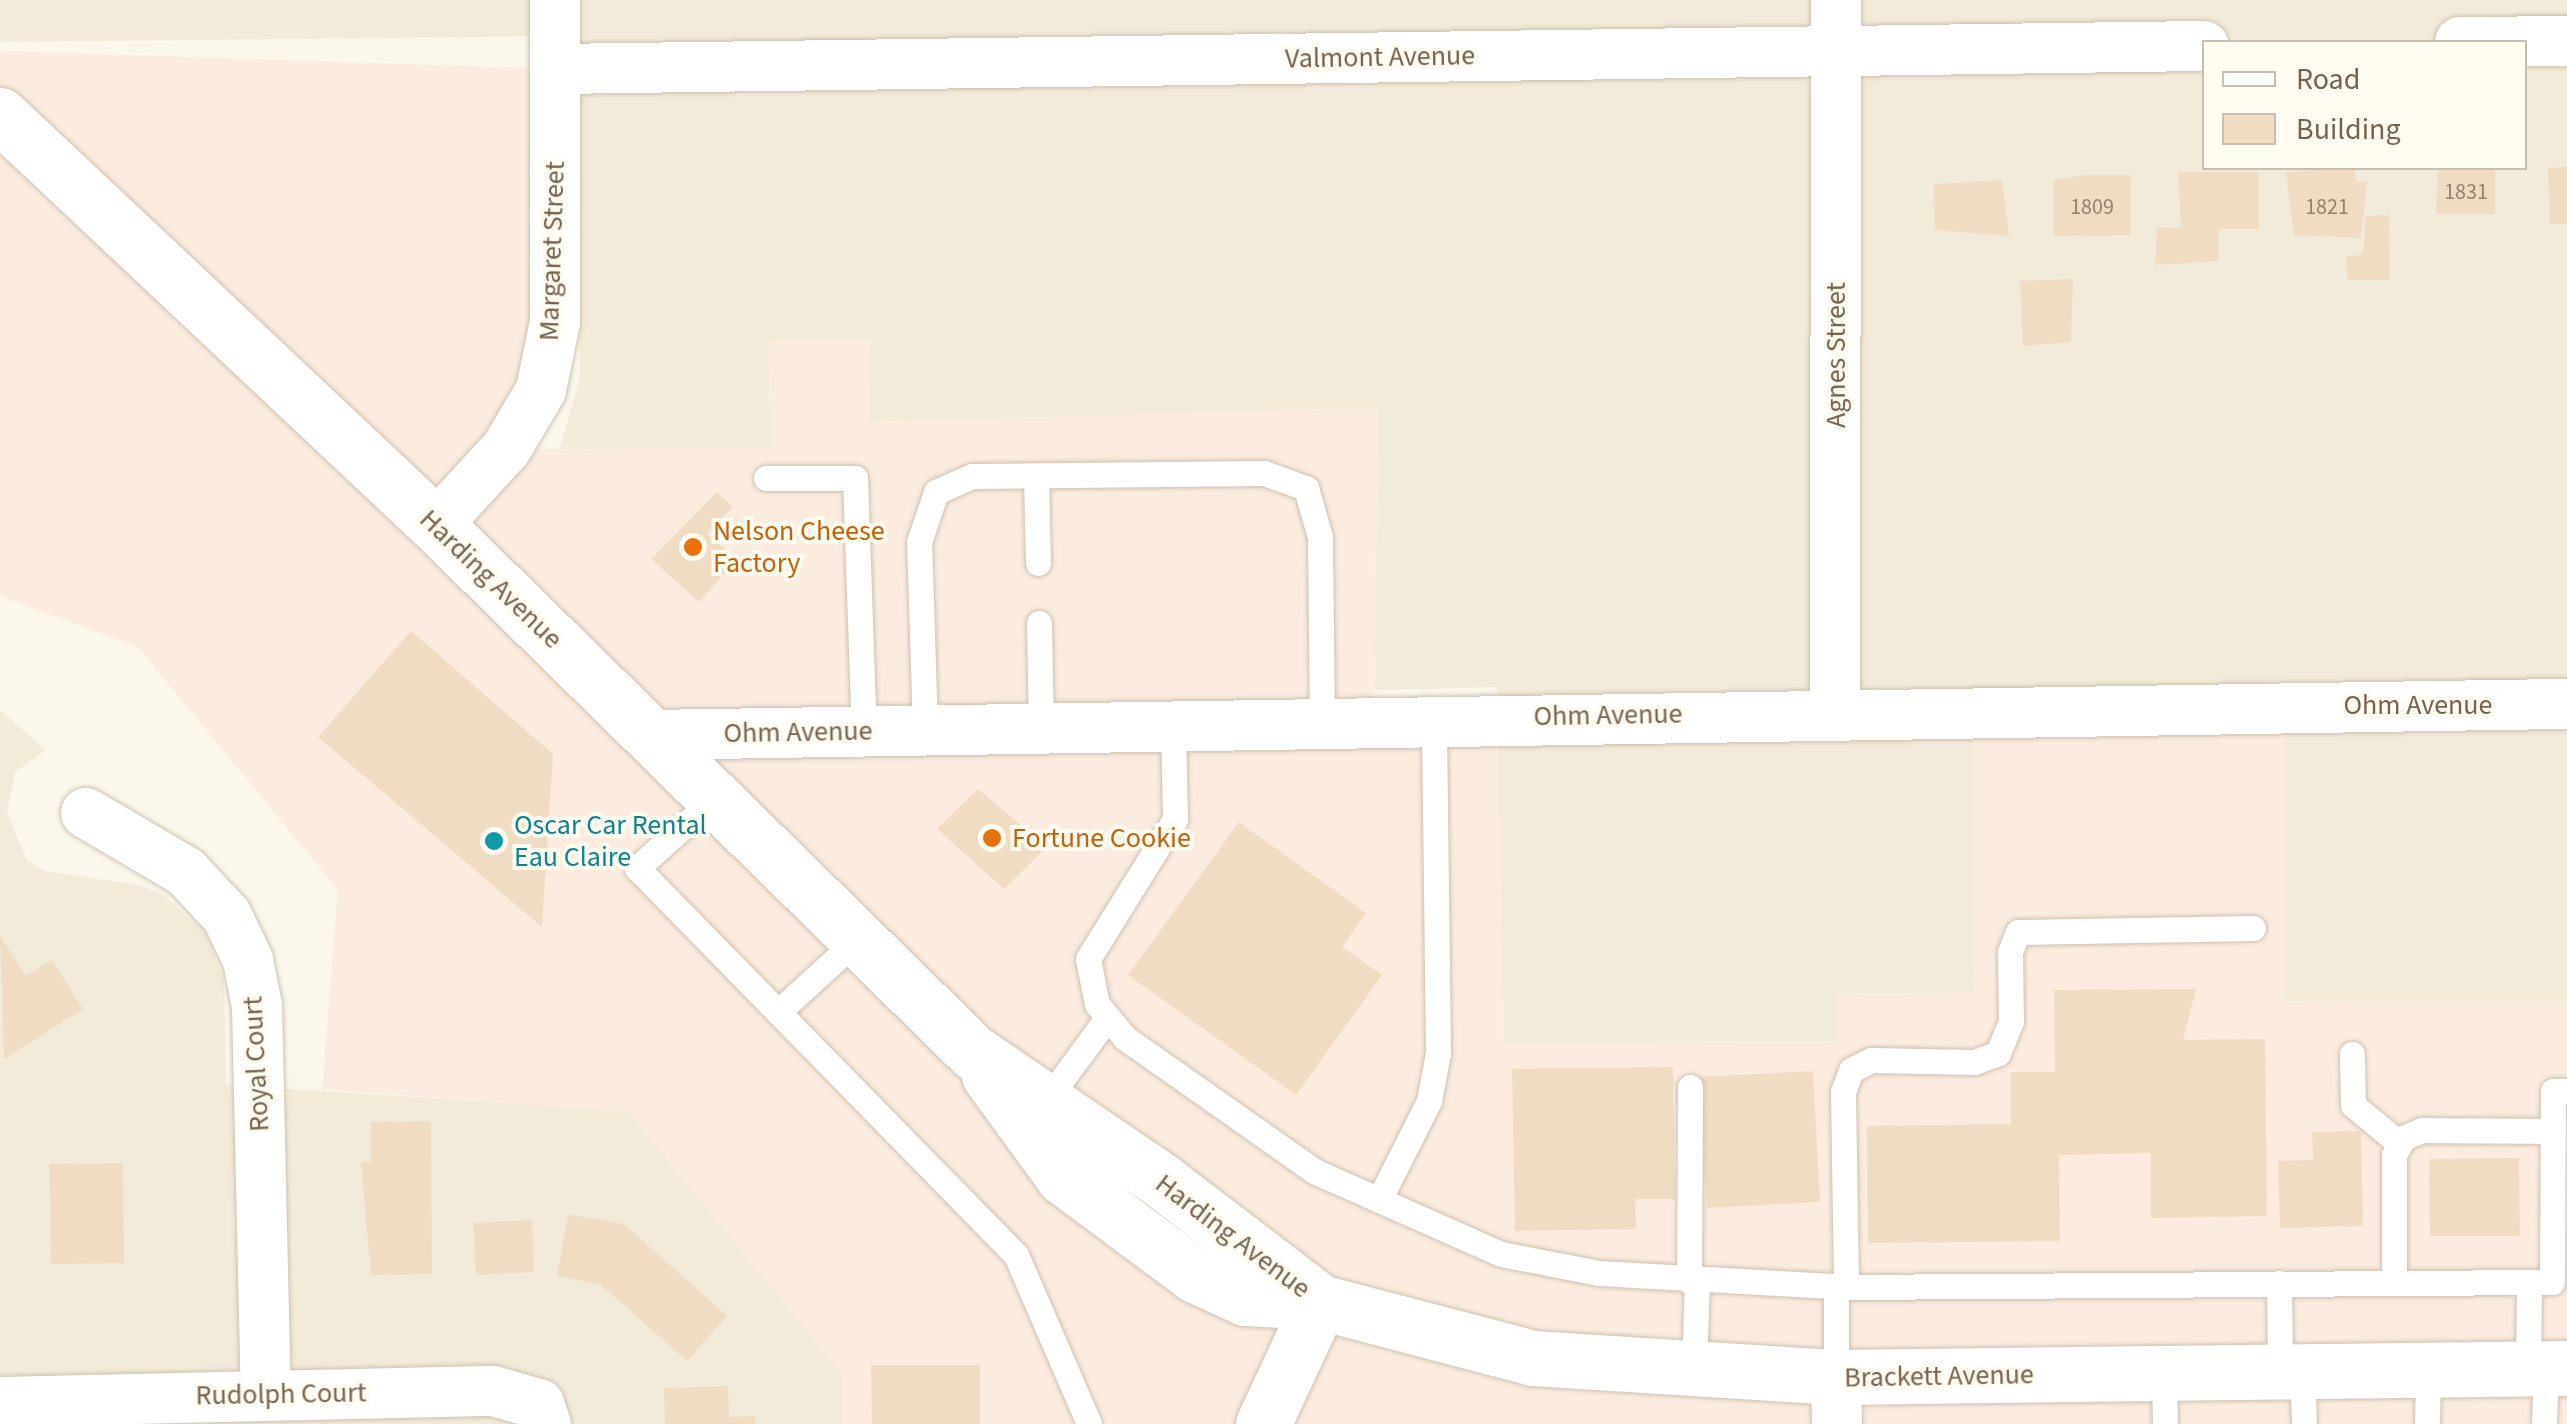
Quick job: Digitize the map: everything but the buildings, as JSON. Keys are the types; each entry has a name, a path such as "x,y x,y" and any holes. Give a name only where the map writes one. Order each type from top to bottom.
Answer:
{"main road":[{"name":"Harding Avenue","path":"0,115 436,524 973,1052 1320,1302"},
{"name":"Harding Avenue","path":"973,1052 1038,1149 1098,1207 1194,1275 1245,1298 1320,1302"},
{"name":"Brackett Avenue","path":"1320,1302 1532,1358 1694,1370 1837,1400 2164,1399 2295,1389 2428,1370 2547,1368"},
{"path":"1263,1424 1320,1302"}],"street":[{"name":"Margaret Street","path":"436,524 506,448 541,390 556,322 555,0"},
{"name":"Agnes Street","path":"1835,710 1836,0"},
{"path":"2527,41 2567,41"},
{"name":"Valmont Avenue","path":"556,69 2202,46"},
{"name":"Ohm Avenue","path":"649,734 1835,710 2567,704"},
{"name":"Royal Court","path":"86,813 186,872 228,916 248,960 257,1006 266,1393"},
{"name":"Rudolph Court","path":"0,1402 266,1393 493,1391 539,1404 546,1424"}],"lane":[{"path":"925,729 919,542 936,492 972,476 1264,473 1306,488 1320,536 1322,720"},
{"path":"1036,476 1038,563"},
{"path":"766,478 855,478 864,730"},
{"path":"1040,623 1042,726"},
{"path":"1380,1200 1428,1102 1438,1052 1434,718"},
{"path":"1173,724 1175,819 1088,959 1096,1004 1125,1038 1314,1171 1501,1254 1693,1281 1841,1286 2552,1282 2553,1091 2567,1091"},
{"path":"714,798 637,868 1016,1256 1089,1424"},
{"path":"1837,1400 1843,1092 1852,1070 1871,1060 1974,1062 1998,1052 2010,1021 2010,952 2018,932 2253,928"},
{"path":"778,1012 858,939"},
{"path":"1046,1101 1108,1017"},
{"path":"2352,1054 2353,1105 2400,1144"},
{"path":"1690,1086 1694,1370"},
{"path":"2400,1144 2422,1130 2553,1130"},
{"path":"2394,1282 2400,1144"},
{"path":"2529,1282 2547,1368 2544,1424"},
{"path":"2280,1283 2295,1389"},
{"path":"2427,1424 2428,1370"}],"shaded area":[{"path":"0,0 2567,0 2567,1000 2283,1001 1975,710 1975,992 1838,994 1838,1041 1503,1043 1497,687 1374,690 1378,408 868,422 869,340 768,341 771,448 559,451 580,378 575,36 0,42"},
{"path":"0,51 555,69 555,322 507,449 770,448 768,341 870,340 869,422 1378,407 1373,719 1497,717 1503,1043 1837,1041 1838,994 1974,992 1975,709 2284,705 2284,1001 2567,1000 2567,1424 842,1424 842,1373 628,1112 322,1089 338,890 138,647 0,596"},
{"path":"0,710 46,750 15,772 7,811 26,859 44,871 140,885 165,896 205,933 224,979 226,1085 628,1111 842,1373 842,1424 0,1424"}],"place":[{"name":"Nelson Cheese Factory","path":"693,547"},
{"name":"Fortune Cookie","path":"992,838"},
{"name":"Oscar Car Rental Eau Claire","path":"494,841"}]}
